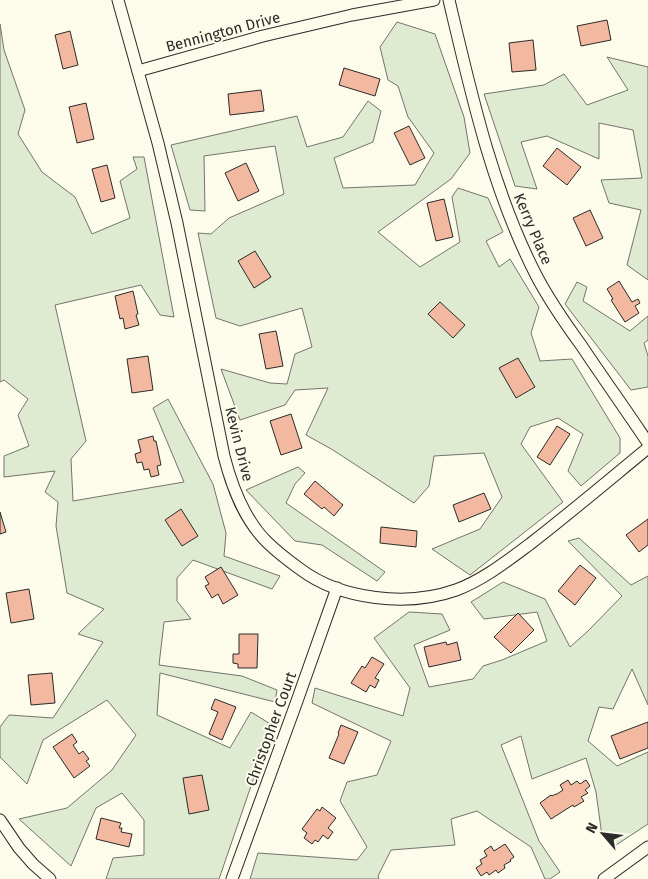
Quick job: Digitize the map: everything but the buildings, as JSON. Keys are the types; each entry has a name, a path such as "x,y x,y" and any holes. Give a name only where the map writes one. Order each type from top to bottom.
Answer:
{"street":[{"name":"Kevin Drive","path":"118,0 158,143 177,223 224,456 235,492 254,527 267,542 309,576 353,594 380,598 433,596 457,590 504,564 648,448"},
{"name":"Bennington Drive","path":"138,71 272,34 352,15 434,0"},
{"name":"Kerry Place","path":"449,0 464,66 484,139 498,183 523,248 553,304 648,443"},
{"name":"Christopher Court","path":"232,879 337,588"},
{"path":"0,820 32,864 50,879"},
{"path":"604,879 648,848"}],"green space":[{"path":"397,22 435,34 464,117 470,153 451,179 378,232 420,267 460,242 452,197 458,188 488,198 503,232 486,241 499,267 510,259 539,307 531,333 540,361 572,359 620,438 620,453 581,486 568,471 583,434 558,418 530,427 521,444 563,502 470,575 432,549 480,529 502,497 484,453 434,456 429,486 414,503 333,450 306,435 328,388 295,390 285,405 240,420 221,369 270,383 287,384 295,354 312,347 302,308 240,326 216,318 198,233 211,234 229,218 284,194 275,146 204,156 205,211 190,210 171,145 297,116 307,147 343,137 368,101 381,111 373,142 334,158 343,188 415,185 434,153 408,117 398,86 388,80 380,47"},
{"path":"0,24 4,50 25,110 18,134 42,172 75,197 92,234 130,218 120,181 137,169 133,157 144,157 174,317 160,315 141,285 55,305 86,441 71,459 73,501 184,482 153,408 168,399 213,484 226,533 224,556 280,576 272,589 193,560 177,578 177,601 191,619 164,622 159,665 242,676 277,690 275,702 160,673 157,715 230,748 251,712 272,725 219,879 106,879 113,858 144,855 144,820 122,793 96,808 71,866 19,819 67,808 112,770 136,735 107,700 43,740 27,784 0,757 0,727 9,715 53,718 103,642 78,634 104,609 67,593 56,526 58,502 45,492 55,471 4,477 4,456 29,446 18,415 28,399 4,380 0,382"},
{"path":"607,57 648,67 648,280 627,265 641,210 609,203 601,180 642,178 633,130 599,123 599,159 547,136 521,142 537,189 515,186 484,94 544,85 564,74 587,105 628,90"},
{"path":"577,282 587,287 583,301 630,331 648,316 648,340 644,343 648,356 648,387 631,390 565,304"},
{"path":"298,467 305,473 295,484 286,503 385,572 377,581 322,545 295,541 246,490"},
{"path":"579,538 631,585 648,576 648,705 632,669 613,709 599,707 588,741 617,766 648,752 648,824 616,845 602,836 596,792 586,758 532,779 521,736 501,745 539,841 560,872 550,879 545,879 531,847 477,811 451,819 455,845 391,850 378,876 379,879 250,879 258,853 357,860 367,847 340,801 347,782 377,775 391,741 312,703 315,688 403,716 410,688 374,638 409,612 442,614 450,630 414,645 429,687 473,679 483,666 547,641 537,612 484,619 471,602 503,582 545,599 570,647 622,596 568,541"}]}
